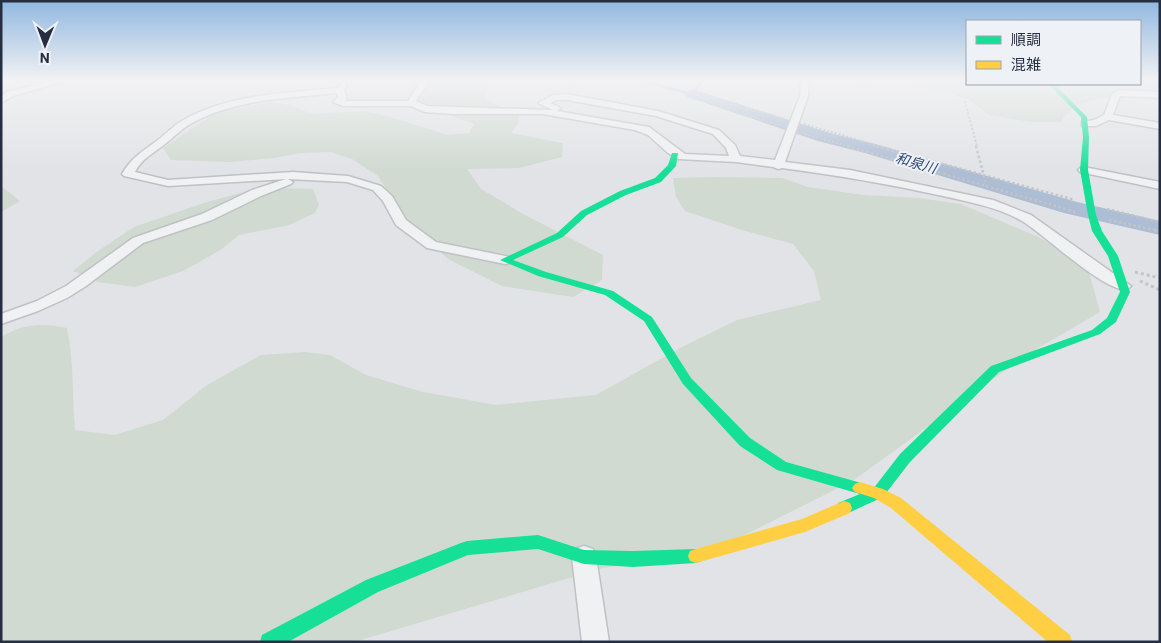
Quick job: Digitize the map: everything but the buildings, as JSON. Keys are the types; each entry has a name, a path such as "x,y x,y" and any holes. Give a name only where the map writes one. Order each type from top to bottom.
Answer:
{"street":[{"path":"216,111 198,118 171,133 139,158 128,174 168,184 281,175 348,178 377,188 388,200 401,222 432,245 505,260 542,274 609,293 648,319 687,381 745,442 782,466 878,493 896,502 1063,642"},
{"path":"445,111 543,112 637,127 653,132 676,155 691,158 736,159 850,174 902,183 989,203 1026,218 1099,272 1123,286"},
{"path":"567,111 585,117"},
{"path":"642,111 716,132 731,147 736,159"},
{"path":"778,166 799,111"},
{"path":"269,642 372,586 467,548 538,542 584,557 634,559 702,556 806,525 878,493 905,458 995,369 1096,332 1112,320 1125,292 1113,256 1097,231 1091,213 1084,170 1085,124 1084,116 1079,111"},
{"path":"1108,117 1110,111"},
{"path":"1085,124 1096,123 1108,117 1160,126"},
{"path":"505,260 560,235 584,213 623,193 658,180 672,166 676,155"},
{"path":"1084,170 1160,186"},
{"path":"1,319 30,310 55,299 80,284 130,246 156,232 205,217 273,185 309,177"},
{"path":"584,557 596,642"}],"path":[{"path":"736,111 985,175 967,111"},
{"path":"751,111 794,126 1091,213 1160,231"}],"shaded area":[{"path":"225,111 305,111 312,114 364,111 388,116 447,135 469,133 474,124 439,111 510,111 520,113 518,124 511,133 563,143 562,157 519,168 467,169 481,189 523,214 603,255 602,280 573,297 502,286 448,259 409,225 378,176 352,159 331,152 301,153 274,158 230,162 171,160 163,148 215,113"},
{"path":"984,111 1070,111 1061,122 1031,122 989,115"},
{"path":"673,178 782,178 808,187 863,195 919,198 961,204 1038,237 1087,265 1100,312 1028,354 854,480 709,553 603,568 354,642 1,642 1,337 9,332 33,325 67,328 72,366 75,430 115,435 163,420 207,385 261,355 305,352 330,355 366,375 423,392 496,405 596,395 682,347 737,320 821,300 814,271 793,244 742,230 685,211 676,197"},
{"path":"1,186 20,201 1,212"},
{"path":"280,188 313,189 319,205 315,213 289,225 239,235 222,249 183,271 135,287 98,282 73,271 98,251 134,227 207,202 248,191"}],"waterway":[{"name":"和泉川","path":"744,111 824,137 872,149 1072,208 1160,228"}],"traffic: fast":[{"path":"844,508 878,493 905,458 995,369 1096,332 1112,320 1125,292 1113,256 1097,231 1092,215 1084,170 1086,137 1084,117 1078,111"},
{"path":"675,155 672,166 658,180 623,193 584,213 560,235 505,260 542,274 609,293 648,319 687,381 745,442 782,466 860,488"},
{"path":"269,642 372,586 467,548 538,542 584,557 633,559 696,556"}],"traffic: slow":[{"path":"860,488 878,493 896,503 1063,642"},
{"path":"696,556 805,525 844,508"}]}
